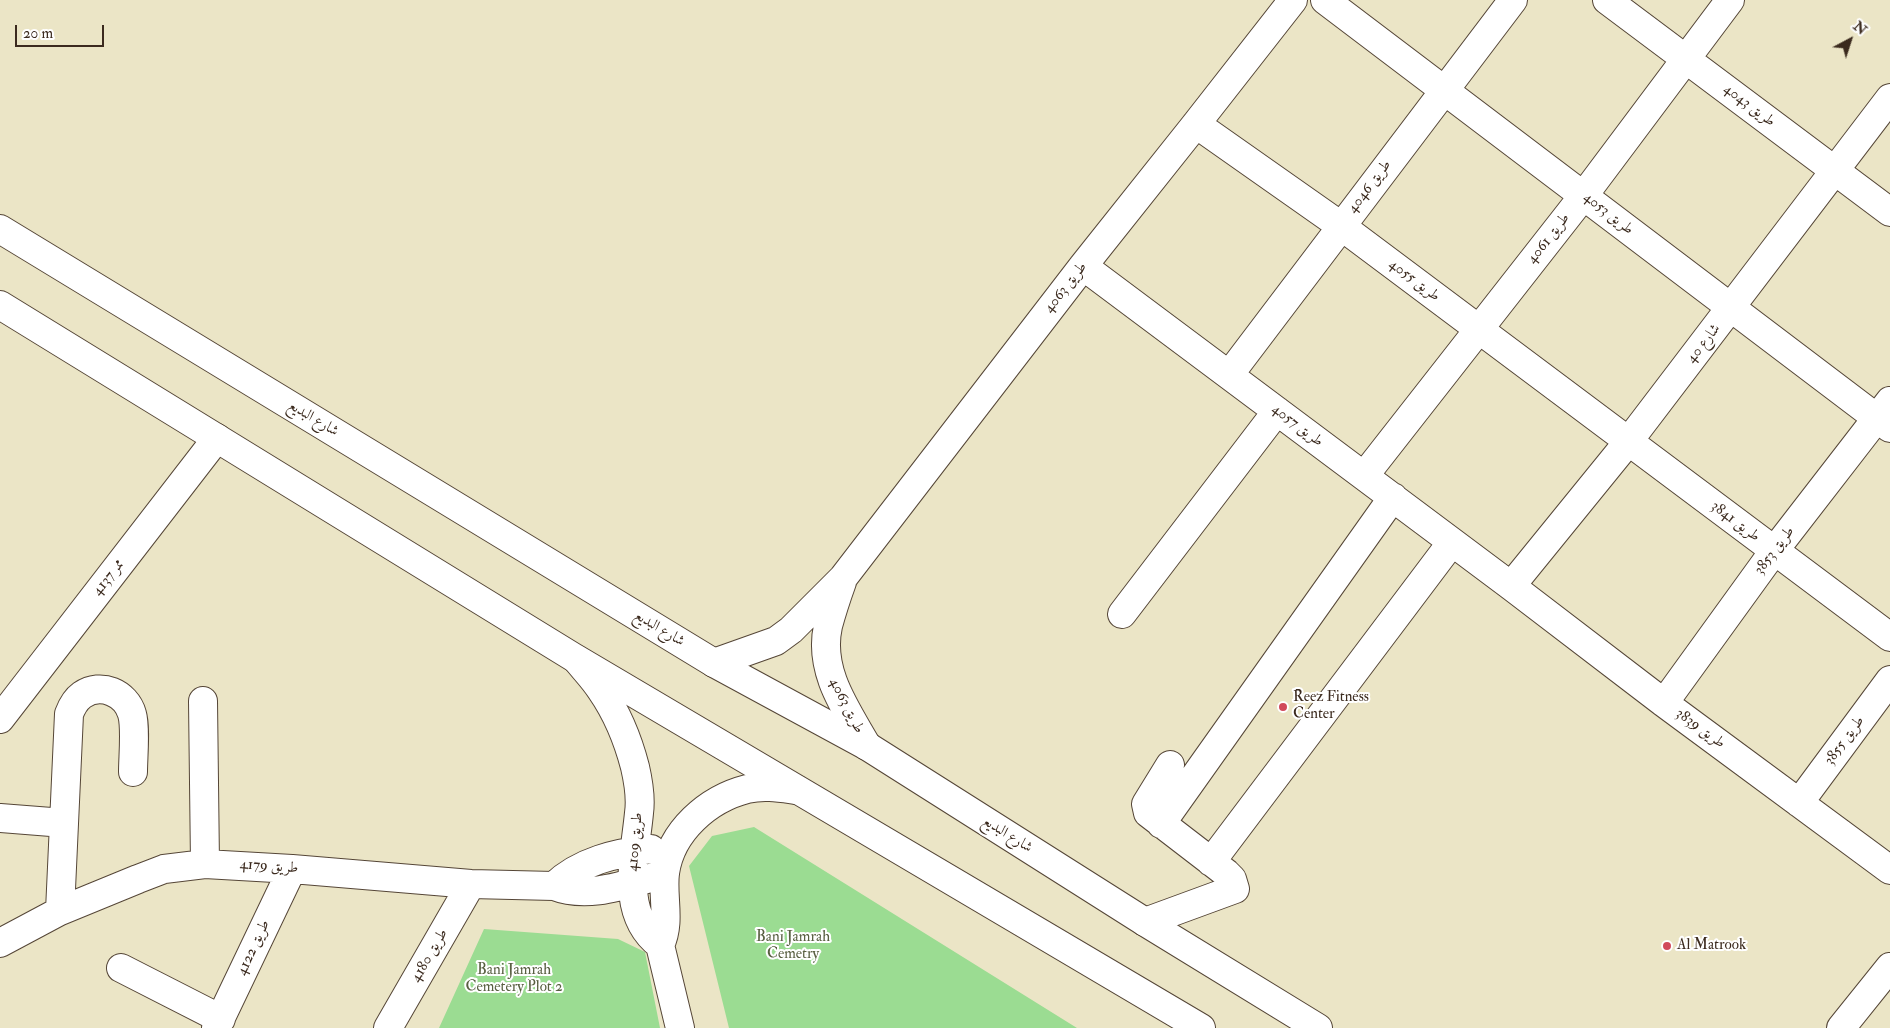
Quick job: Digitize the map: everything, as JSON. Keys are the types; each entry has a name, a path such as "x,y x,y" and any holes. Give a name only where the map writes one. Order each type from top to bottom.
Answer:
{"street":[{"name":"طريق 4063","path":"714,663 776,641 791,630 843,578 1083,266 1293,0"},
{"name":"طريق 4053","path":"1325,0 1732,308 1886,416"},
{"name":"طريق 4046","path":"1228,375 1513,0"},
{"name":"طريق 4043","path":"1607,0 1890,212"},
{"name":"طريق 4061","path":"1364,476 1584,195 1687,60 1730,0"},
{"name":"شارع 40","path":"1511,586 1628,442 1732,308 1890,98"},
{"name":"طريق 4055","path":"1196,124 1341,226 1628,442"},
{"name":"شارع البديع","path":"0,229 714,663 867,746 1144,922 1318,1028"},
{"name":"طريق 4057","path":"1083,266 1511,586"},
{"path":"0,305 574,657 1201,1028"},
{"path":"1122,614 1277,411"},
{"name":"طريق 3853","path":"1664,703 1774,551 1886,416"},
{"name":"ممر 4137","path":"0,719 217,438"},
{"name":"طريق 3841","path":"1628,442 1890,637"},
{"path":"1161,824 1393,497"},
{"path":"1211,862 1452,542"},
{"name":"طريق 4063","path":"843,578 828,627 826,652 829,674 838,696 867,746"},
{"name":"طريق 3839","path":"1511,586 1664,703 1890,870"},
{"name":"طريق 4109","path":"574,657 601,690 622,727 635,768 640,810 633,851 632,882 640,921 652,939 660,946 680,1028"},
{"name":"طريق 3855","path":"1799,803 1890,680"},
{"path":"60,912 69,714 74,702 84,694 95,689 108,690 119,695 128,704 133,715 133,772"},
{"path":"203,702 205,864"},
{"path":"1144,922 1235,888 1232,879 1148,813 1146,804 1170,765"},
{"name":"طريق 4109","path":"660,946 664,938 666,922 665,874 674,847 687,826 704,809 725,796 749,789 773,787 797,790"},
{"path":"0,818 64,823"},
{"path":"554,886 564,877 586,864 633,851 674,847"},
{"name":"طريق 4179","path":"0,943 60,912 164,869 205,864 292,869 471,884 554,886 564,890 586,893 665,874"},
{"name":"طريق 4122","path":"219,1024 292,869"},
{"name":"طريق 4180","path":"388,1028 471,884"},
{"path":"1840,1028 1890,967"},
{"path":"121,968 219,1024"}],"green space":[{"name":"Bani Jamrah Cemetry","path":"754,827 1077,1028 729,1028 689,866 712,836"},
{"name":"Bani Jamrah Cemetery Plot 2","path":"484,929 618,939 645,952 660,1028 439,1028"}],"place":[{"name":"Reez Fitness Center","path":"1283,707"},
{"name":"Al Matrook","path":"1667,946"}]}
